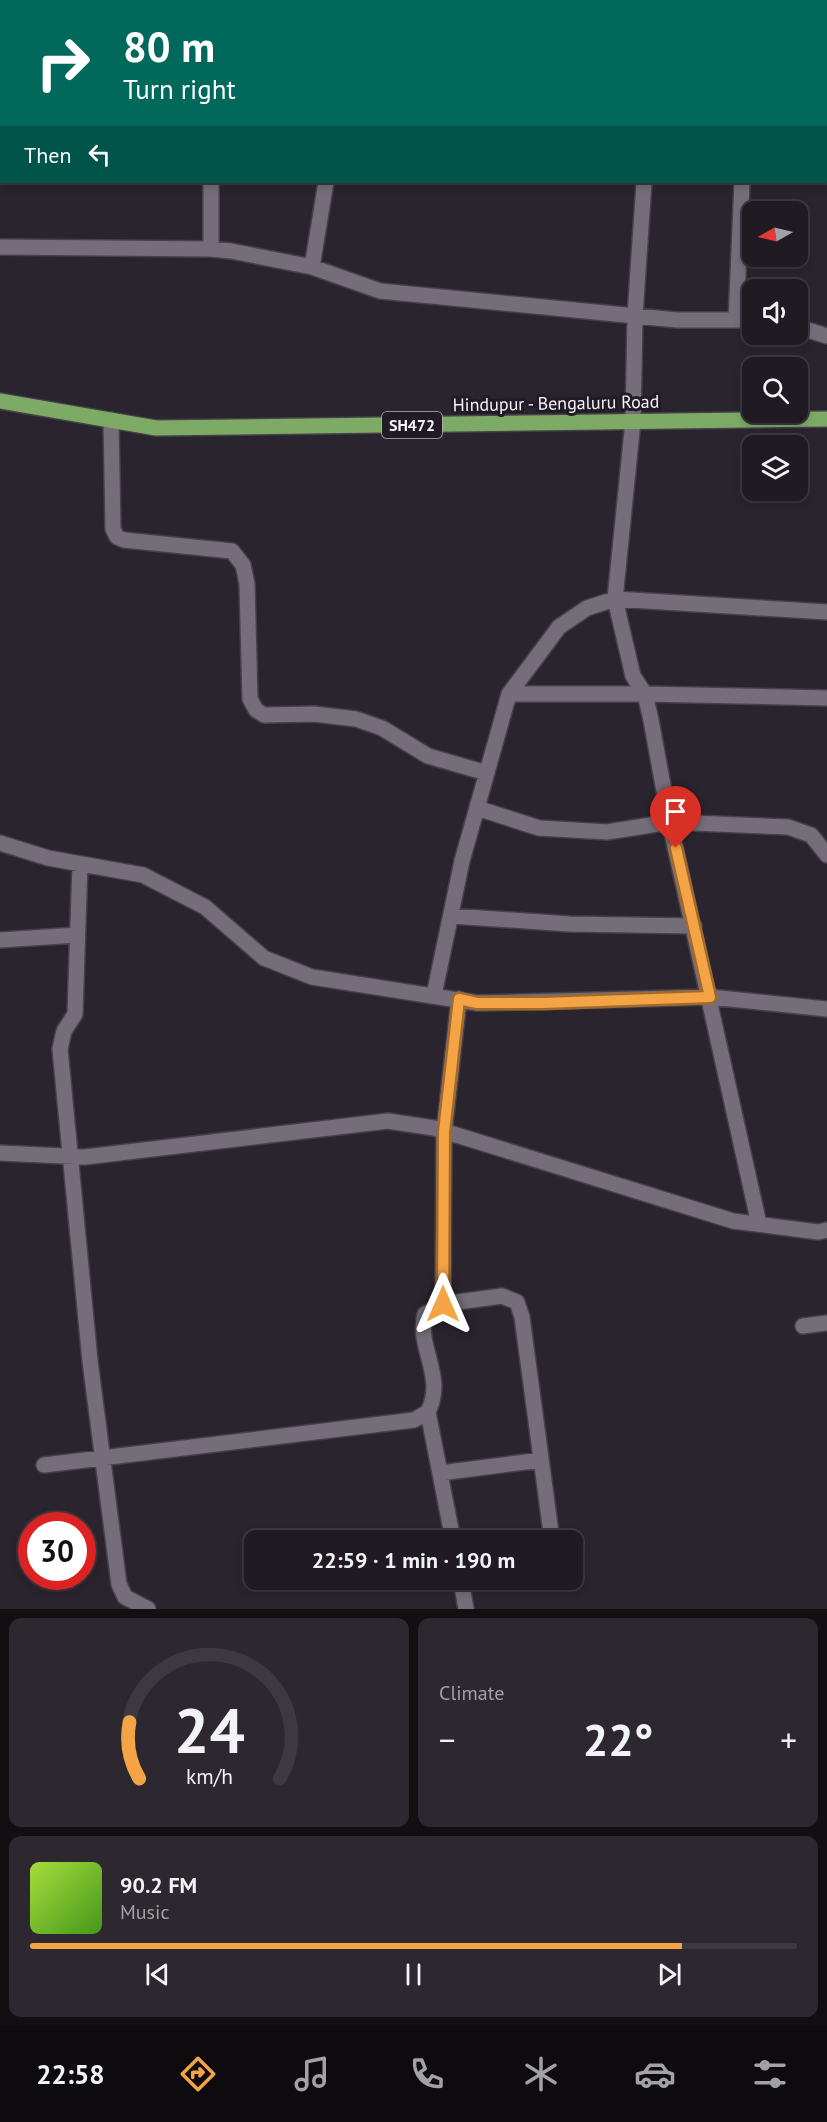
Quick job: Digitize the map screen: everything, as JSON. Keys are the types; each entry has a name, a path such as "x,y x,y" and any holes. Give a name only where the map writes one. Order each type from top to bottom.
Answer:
{"main road":[{"name":"Hindupur - Bengaluru Road","path":"0,401 156,428 827,419"}],"street":[{"path":"211,183 211,249"},
{"path":"312,267 326,183"},
{"path":"644,183 635,316 633,422 615,599 633,676 645,694 670,822 759,1224"},
{"path":"736,320 742,183"},
{"path":"0,247 211,249 312,267 380,291 677,320 742,320"},
{"path":"808,330 827,336"},
{"path":"111,420 113,529 117,537 124,540 232,551 243,565 247,584 250,699 256,710 264,715 314,714 356,719 382,728 428,756 487,773"},
{"path":"434,995 477,808 509,694 559,627 587,608 615,599 827,612"},
{"path":"509,694 827,698"},
{"path":"477,808 539,828 607,832 670,822 788,827 811,835 827,855"},
{"path":"0,843 48,858 143,875 206,907 264,958 312,977 477,1003 710,997 827,1010"},
{"path":"80,864 75,1014 64,1032 60,1049 90,1361 119,1584 125,1597 148,1609"},
{"path":"451,916 570,924 694,926"},
{"path":"0,940 78,935"},
{"path":"443,1304 444,1132 459,999"},
{"path":"0,1153 72,1156 388,1121 444,1132 733,1221 818,1232 827,1230"},
{"path":"451,1530 429,1412 435,1398 435,1378 423,1323 425,1314 443,1304 502,1296 517,1302 522,1317 551,1530"},
{"path":"803,1326 827,1323"},
{"path":"44,1465 103,1460 414,1420 429,1412"},
{"path":"440,1473 541,1460"},
{"path":"463,1590 466,1609"}],"route":[{"path":"443,1304 444,1132 459,999 477,1003 543,1003 710,997 676,848"}]}
